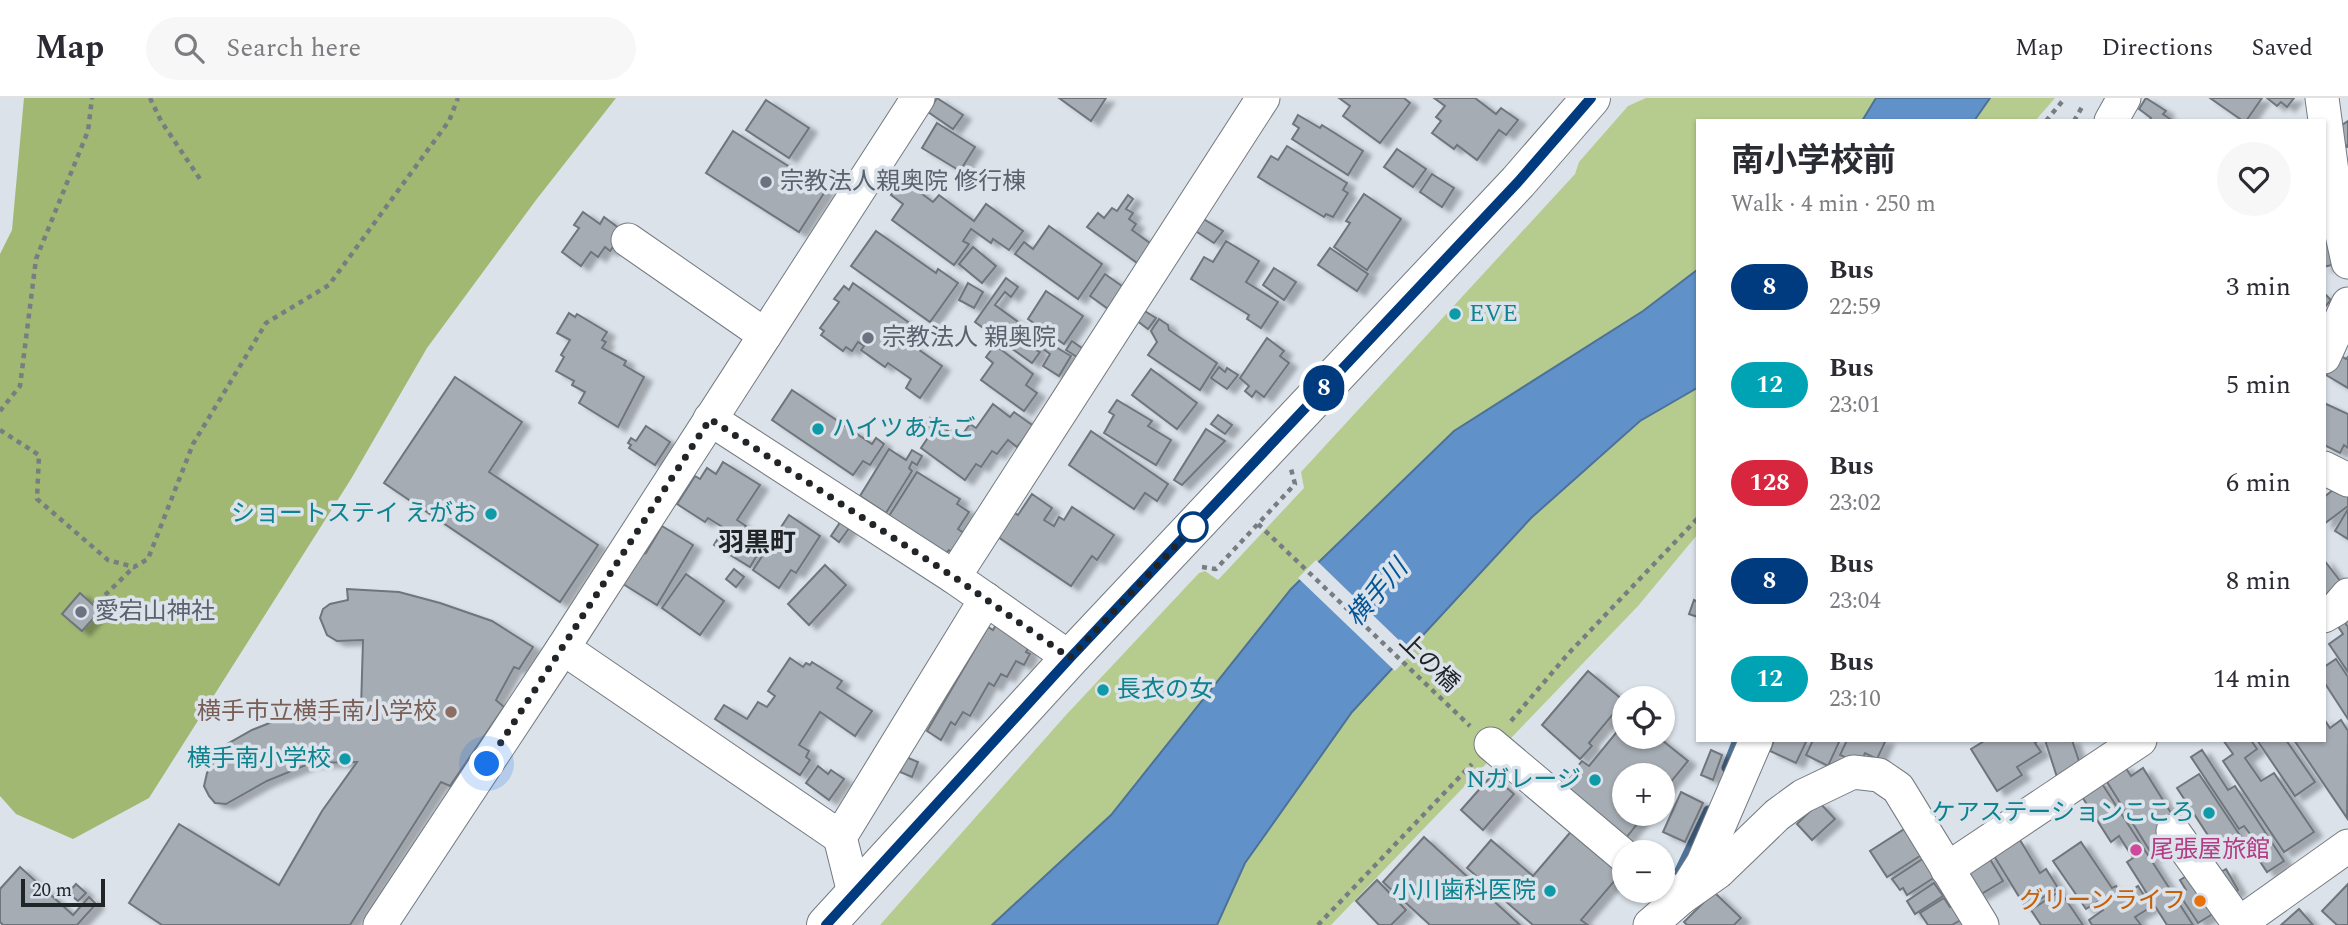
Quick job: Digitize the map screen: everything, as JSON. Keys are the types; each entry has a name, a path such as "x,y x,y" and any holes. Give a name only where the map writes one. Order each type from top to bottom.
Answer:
{"main road":[{"path":"826,925 1070,658 1508,192 1579,102"}],"street":[{"path":"380,925 570,637 918,98"},
{"path":"954,577 1264,98"},
{"path":"2112,119 2124,98"},
{"path":"2322,98 2325,119"},
{"path":"2326,126 2348,262"},
{"path":"628,240 765,335"},
{"path":"2326,352 2348,304"},
{"path":"710,419 954,577 1070,658"},
{"path":"2326,469 2348,480"},
{"path":"2326,616 2348,595"},
{"path":"840,837 986,599"},
{"path":"570,637 840,837 854,893"},
{"path":"1483,738 1612,846"},
{"path":"1675,889 1703,863 1755,742"},
{"path":"1947,869 2137,742"},
{"path":"1675,891 1718,873 1777,815 1804,796 1853,772 1879,775 1898,788 1982,925"},
{"path":"2173,831 2238,924 2347,849"},
{"path":"1653,924 1665,903"}],"path":[{"path":"0,411 20,386 36,259 88,131 92,98"},
{"path":"150,98 161,121 202,182"},
{"path":"105,595 134,567 148,559 193,444 266,323 329,285 449,121 458,98"},
{"path":"2048,119 2065,98"},
{"path":"0,430 39,455 37,499 108,560 134,567"},
{"path":"1198,566 1216,569 1295,484 1291,468"},
{"name":"上の橋","path":"1258,524 1483,738"}],"green space":[{"path":"24,98 616,98 536,200 427,348 351,479 149,798 73,839 16,814 0,796 0,254 12,230"},
{"path":"1646,98 1876,98 1863,119 1696,119 1696,271 1643,311 1454,431 1291,589 1111,815 992,925 880,925 1066,715 1199,573 1205,571 1218,580 1304,488 1301,472 1575,174 1579,162 1628,106"},
{"path":"1990,98 2055,98 2037,119 1975,119"},
{"path":"1696,389 1696,536 1638,606 1331,925 1217,925 1245,863 1352,712 1531,518 1640,421"}],"water":[{"path":"1876,98 1990,98 1975,119 1863,119"},
{"name":"横手川","path":"1696,271 1696,389 1640,421 1531,518 1352,712 1245,863 1217,925 992,925 1111,815 1291,589 1454,431 1643,311"}],"pier":[{"path":"1316,560 1412,653 1395,671 1298,578"}],"building":[{"path":"937,98 963,115 953,129 928,112"},
{"path":"1059,98 1106,98 1091,121"},
{"path":"1339,98 1404,98 1410,103 1380,143 1343,116 1350,106"},
{"path":"1434,98 1475,98 1496,114 1501,108 1518,120 1506,135 1499,130 1477,160 1457,145 1454,149 1432,133 1441,121 1436,117 1445,106"},
{"path":"2146,98 2166,111 2163,114 2170,119 2150,119 2139,109"},
{"path":"2210,98 2262,98 2247,119 2240,119"},
{"path":"2267,98 2294,98 2287,107 2281,102 2277,106"},
{"path":"766,100 809,128 789,158 746,130"},
{"path":"1298,115 1320,128 1322,125 1363,151 1348,175 1292,139 1299,128 1293,124"},
{"path":"2348,121 2348,147 2347,147 2336,129"},
{"path":"937,123 975,147 960,171 922,148"},
{"name":"宗教法人親奥院 修行棟","path":"733,131 826,190 799,232 706,173"},
{"path":"1287,146 1347,183 1343,190 1348,193 1333,217 1326,214 1324,217 1258,177 1271,156 1278,160"},
{"path":"1397,149 1426,169 1413,187 1384,167"},
{"path":"905,174 921,186 918,191 933,202 939,195 974,221 986,204 1023,231 1009,250 993,239 991,243 971,229 963,241 969,244 954,265 892,220 903,204 891,195"},
{"path":"1432,174 1454,188 1442,207 1420,192"},
{"path":"1364,194 1401,219 1367,270 1334,247 1350,223 1346,221"},
{"path":"1128,195 1133,199 1126,209 1133,213 1129,219 1136,224 1132,230 1154,246 1140,265 1087,227 1098,213 1104,218 1112,208 1117,211"},
{"path":"583,212 600,224 604,217 624,232 610,251 605,247 598,257 591,252 581,266 562,252 579,228 574,225"},
{"path":"2326,212 2339,263 2326,266"},
{"path":"1202,218 1223,231 1214,243 1194,230"},
{"path":"1049,226 1102,264 1078,299 1015,254 1024,242 1033,249"},
{"path":"876,231 936,273 938,269 958,283 930,322 851,266"},
{"path":"1226,241 1259,261 1246,282 1278,302 1261,328 1247,319 1249,315 1191,279 1204,257 1213,262"},
{"path":"973,247 996,266 982,283 959,264"},
{"path":"1330,248 1368,274 1357,291 1318,265"},
{"path":"1274,268 1296,282 1284,300 1263,285"},
{"path":"1105,274 1126,289 1111,311 1090,296"},
{"path":"1006,278 1018,287 1011,297 1005,292 995,305 1043,340 1036,350 1040,352 1032,363 975,322"},
{"name":"宗教法人 親奥院","path":"853,283 918,329 908,342 942,366 920,398 906,388 911,379 888,363 885,367 861,350 864,346 858,342 852,351 846,347 843,351 821,335 824,331 820,328 839,302 834,299 844,286 849,290"},
{"path":"968,283 983,292 974,308 959,300"},
{"path":"1046,291 1083,316 1064,344 1028,319"},
{"path":"1143,310 1156,318 1148,329 1136,320"},
{"path":"569,313 575,317 577,314 607,332 602,340 606,342 602,348 626,361 624,365 644,377 618,427 579,403 585,392 572,385 574,381 556,371 570,340 557,333"},
{"path":"1159,319 1168,325 1169,330 1217,363 1200,390 1148,355 1157,342 1151,331"},
{"path":"1267,338 1284,351 1280,356 1289,363 1264,397 1256,391 1252,397 1245,391 1249,386 1240,378"},
{"path":"1072,341 1086,351 1080,359 1066,350"},
{"path":"1047,342 1071,356 1059,376 1043,366 1050,354 1043,349"},
{"path":"995,345 1033,374 1026,385 1037,393 1024,411 981,380 993,363 986,357"},
{"path":"2338,354 2346,359 2348,357 2348,388 2326,375"},
{"path":"1219,367 1225,372 1227,368 1238,375 1227,389 1211,378"},
{"path":"1151,369 1197,403 1177,429 1132,395"},
{"name":"ショートステイ えがお","path":"455,377 522,422 489,472 598,545 560,602 384,483"},
{"name":"ハイツあたご","path":"792,390 872,444 876,438 884,444 870,465 863,461 853,475 772,420"},
{"path":"1117,400 1152,421 1148,426 1171,440 1156,465 1104,433 1114,415 1109,412"},
{"path":"993,404 1010,417 1014,412 1035,427 1023,444 1021,442 1017,447 1008,440 997,454 992,451 981,467 976,464 965,480 921,448 931,433 923,427 930,418 959,439 970,424 976,428"},
{"path":"2326,404 2348,414 2348,448 2344,445 2340,453 2326,446"},
{"path":"1218,415 1232,425 1225,434 1211,424"},
{"path":"646,426 670,442 655,465 629,448 631,438 636,441"},
{"path":"1206,429 1225,441 1182,485 1174,480"},
{"path":"1091,431 1168,484 1157,501 1145,493 1134,509 1069,465"},
{"path":"889,449 906,460 912,450 922,456 917,465 912,462 909,468 912,471 886,513 860,496"},
{"path":"723,462 760,485 737,520 746,526 742,532 763,545 750,567 714,545 724,528 708,518 705,522 677,504 695,476 700,479 707,468 716,474"},
{"path":"917,472 960,499 957,504 969,512 958,529 967,535 954,554 949,550 946,553 889,516"},
{"path":"2341,484 2348,488 2348,506 2326,522 2326,495"},
{"path":"1032,494 1052,508 1044,520 1054,526 1059,517 1064,520 1072,507 1114,535 1097,560 1092,556 1071,586 995,535 1011,511 1018,515"},
{"path":"2348,509 2348,539 2335,531"},
{"path":"789,515 820,536 796,573 791,570 779,588 753,570"},
{"path":"841,521 850,527 839,542 831,536"},
{"path":"662,526 693,545 657,605 623,584"},
{"path":"2326,563 2341,582 2326,594"},
{"path":"825,565 846,585 809,625 788,604"},
{"path":"734,569 744,577 736,587 726,579"},
{"path":"686,574 724,601 700,635 662,608"},
{"name":"横手南小学校","path":"347,589 399,592 440,603 492,621 533,647 519,669 514,667 496,700 504,707 450,786 441,782 350,925 162,925 129,903 179,824 279,885 322,811 357,762 311,763 267,781 226,804 215,803 204,786 212,765 226,756 222,747 252,730 277,720 313,712 361,709 363,640 337,641 327,635 320,618 323,609 330,604 348,600"},
{"name":"愛宕山神社","path":"80,593 100,611 82,631 62,614"},
{"path":"1694,600 1696,616 1689,614"},
{"path":"2339,615 2348,627 2348,672 2329,644 2343,634 2333,619"},
{"path":"997,623 1031,644 1026,652 1030,654 1024,665 1016,661 1007,677 1001,674 994,686 989,683 970,716 963,712 955,725 951,722 941,740 927,731 988,627 993,630"},
{"path":"790,658 803,667 812,662 842,681 837,688 872,711 855,736 820,712 799,745 809,751 806,757 810,760 800,775 715,719 724,705 747,719 758,702 767,707 775,696 768,691"},
{"path":"2336,659 2348,677 2348,719 2326,685 2326,666"},
{"path":"1588,671 1612,691 1612,715 1589,743 1592,746 1580,759 1542,725"},
{"path":"2341,720 2348,731 2347,818 2295,742 2326,742 2326,722 2330,728"},
{"path":"1612,738 1612,749 1673,749 1688,761 1675,777 1675,763 1612,763 1612,826 1636,826 1626,838 1562,785 1582,761 1589,766"},
{"path":"1773,742 1806,742 1796,763 1770,751"},
{"path":"1812,742 1839,742 1828,766 1806,755"},
{"path":"1846,742 1885,742 1877,759 1865,753 1860,764 1840,755"},
{"path":"1983,742 2036,742 2041,752 2017,767 2022,775 1997,791 1971,749"},
{"path":"2046,742 2073,742 2082,770 2057,777"},
{"path":"2224,742 2252,742 2257,749 2245,758 2261,781 2274,773 2314,832 2284,852 2223,761 2233,754"},
{"path":"2258,742 2287,742 2315,782 2295,796"},
{"path":"1711,750 1722,755 1713,780 1701,775"},
{"path":"2202,750 2228,790 2235,786 2284,861 2267,872 2247,842 2253,838 2244,826 2239,829 2191,757"},
{"path":"906,757 918,762 912,777 900,772"},
{"path":"2124,765 2131,776 2143,768 2176,821 2172,844 2153,856 2104,777"},
{"path":"818,766 828,774 831,770 844,779 829,800 806,783"},
{"name":"ケアステーションこころ","path":"2199,774 2241,837 2219,852 2177,788"},
{"path":"1492,775 1514,794 1483,830 1461,810"},
{"name":"尾張屋旅館","path":"2099,779 2193,925 2167,925 2127,862 2133,858 2119,836 2111,842 2079,792"},
{"path":"1681,792 1703,803 1685,842 1663,832 1666,826 1675,826 1675,805"},
{"path":"1819,802 1835,819 1812,840 1797,824"},
{"name":"小川歯科医院","path":"1574,828 1612,861 1612,884 1581,920 1588,925 1533,925 1467,868 1491,840 1533,876"},
{"path":"1906,828 1923,854 1887,877 1870,851"},
{"path":"1424,837 1520,925 1430,925 1383,882"},
{"path":"2020,840 2040,873 2046,869 2058,888 2026,908 1994,856"},
{"path":"2081,842 2112,888 2116,886 2123,896 2138,886 2151,907 2135,917 2141,925 2092,925 2089,920 2103,910 2097,902 2086,909 2053,861"},
{"path":"1987,854 2003,881 1978,896 1962,868"},
{"path":"1924,858 1935,877 1907,895 1892,879"},
{"path":"20,867 73,915 89,897 96,904 77,925 3,925 0,922 0,889"},
{"path":"2226,869 2238,890 2225,898 2212,877"},
{"name":"グリーンライフ","path":"2196,870 2221,909 2198,923 2179,894 2186,890 2180,880"},
{"path":"1377,880 1406,910 1391,925 1379,925 1356,901"},
{"path":"1934,883 1943,896 1915,914 1907,901"},
{"path":"76,884 86,893 78,901 68,893"},
{"path":"2348,884 2348,925 2337,925 2322,911"},
{"path":"2060,891 2083,925 2041,925 2031,910"},
{"path":"1714,892 1741,918 1734,925 1687,925 1684,922"},
{"path":"1944,898 1950,907 1955,904 1964,918 1952,925 1928,925 1920,913"},
{"path":"2299,909 2313,925 2281,925"}],"waterway":[{"path":"1726,768 1736,742"},
{"path":"1675,879 1708,810"}],"bus line":[{"name":"8","path":"826,925 1070,658 1518,182 1591,98"}],"place":[{"name":"宗教法人親奥院 修行棟","path":"766,182"},
{"name":"EVE","path":"1455,314"},
{"name":"宗教法人 親奥院","path":"868,338"},
{"name":"ハイツあたご","path":"818,429"},
{"name":"ショートステイ えがお","path":"491,514"},
{"name":"愛宕山神社","path":"81,612"},
{"name":"長衣の女","path":"1103,690"},
{"name":"横手市立横手南小学校","path":"451,712"},
{"name":"横手南小学校","path":"345,759"},
{"name":"Nガレージ","path":"1595,780"},
{"name":"ケアステーションこころ","path":"2209,813"},
{"name":"尾張屋旅館","path":"2136,850"},
{"name":"小川歯科医院","path":"1550,891"},
{"name":"グリーンライフ","path":"2200,901"}],"district":[{"name":"羽黒町","path":"757,543"}],"route":[{"path":"487,764 710,419 954,577 1070,658 1201,519 1193,527"}]}
